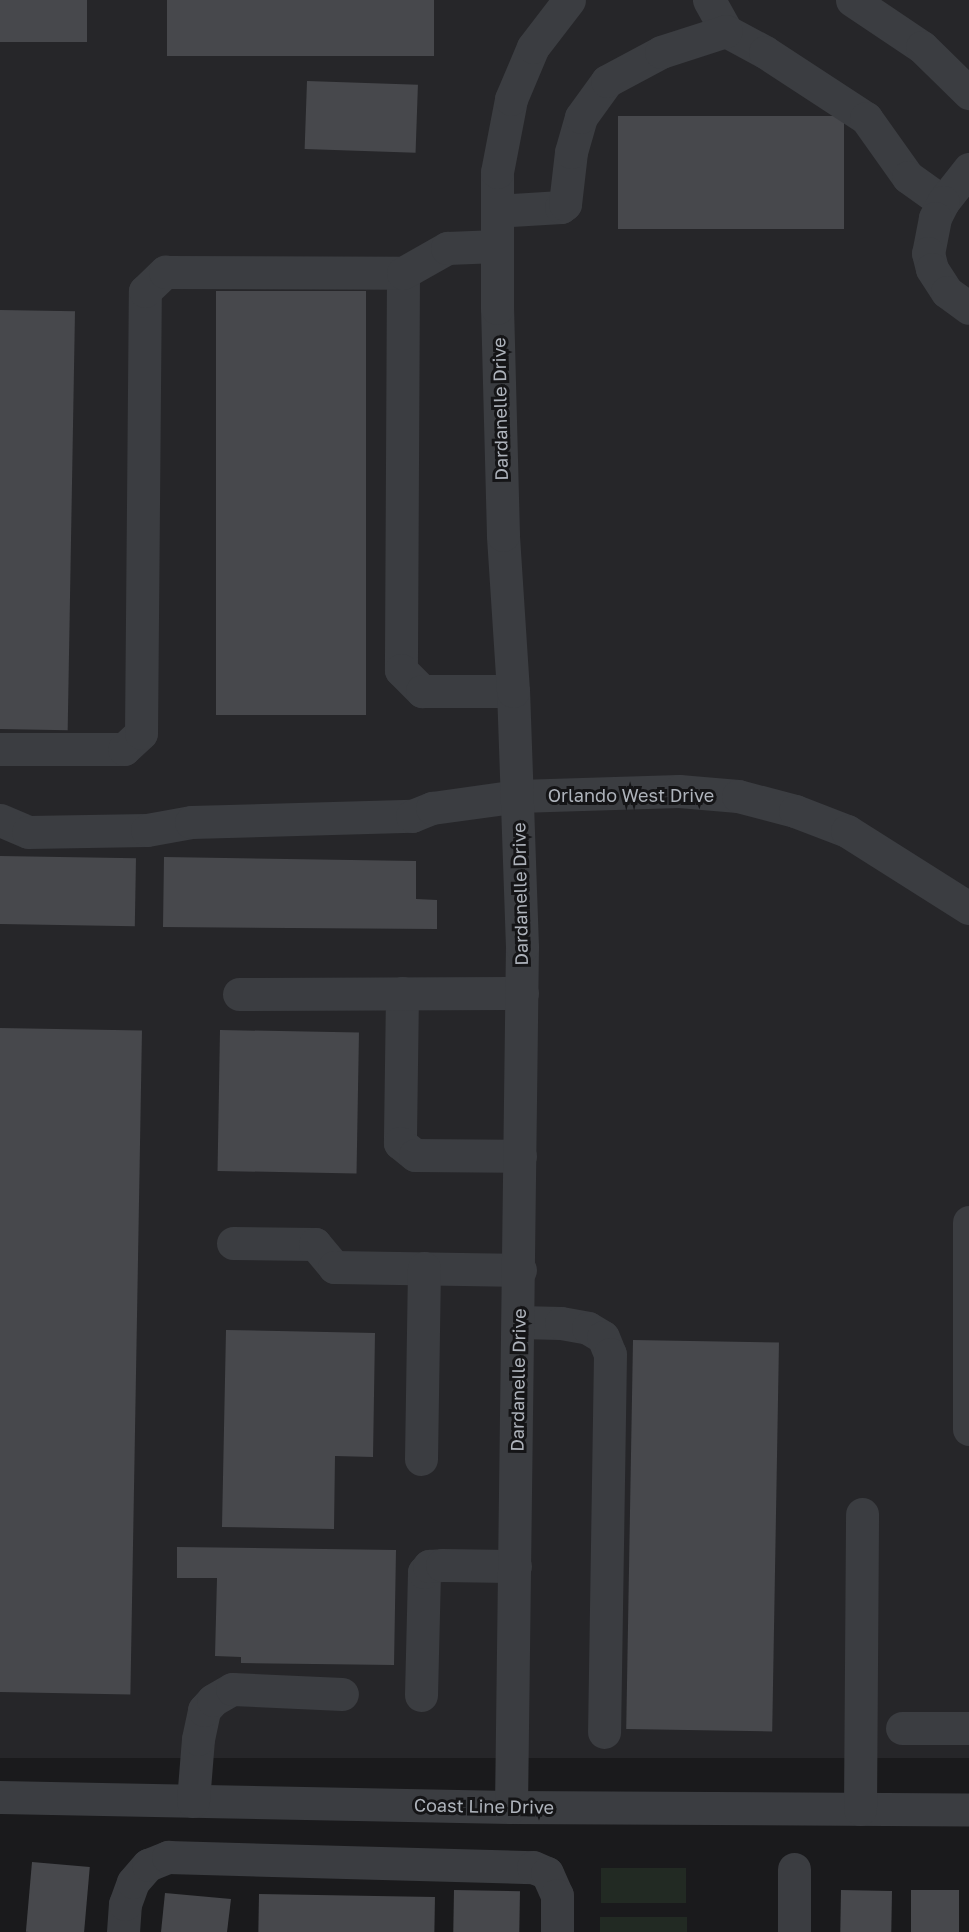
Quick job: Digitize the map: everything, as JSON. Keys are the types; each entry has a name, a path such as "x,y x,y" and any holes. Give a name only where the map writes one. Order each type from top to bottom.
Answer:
{"street":[{"name":"Dardanelle Drive","path":"511,1807 522,993 518,796 503,535 497,172 511,99 533,47 569,0"},
{"path":"709,0 726,31 765,52 866,118 908,177 943,202"},
{"path":"852,0 921,47 969,93"},
{"path":"497,211 561,207 565,204 571,152 581,117 607,81 661,52 726,31"},
{"path":"969,169 943,202 935,218 928,254 947,292 969,308"},
{"path":"0,749 124,749 141,733 145,291 165,272 403,273 447,248 497,246"},
{"path":"403,273 400,670 422,691 513,691"},
{"name":"Orlando West Drive","path":"0,820 28,832 147,830 190,822 412,816 432,808 466,801 518,796 679,791 738,796 767,802 847,831 969,908"},
{"path":"402,993 400,1143 415,1155 520,1155"},
{"path":"239,994 522,993"},
{"path":"969,1222 969,1429"},
{"path":"234,1243 315,1244 334,1266 519,1270"},
{"path":"421,1459 424,1268"},
{"path":"519,1322 561,1323 588,1328 603,1337 610,1354 604,1732"},
{"path":"860,1809 862,1514"},
{"path":"421,1695 424,1572 429,1566 442,1565 515,1566"},
{"path":"192,1801 198,1739 204,1710 213,1700 232,1689 342,1694"},
{"path":"902,1728 969,1728"},
{"name":"Coast Line Drive","path":"0,1797 511,1807 969,1809"},
{"path":"123,1932 124,1904 133,1882 148,1865 168,1857 533,1867 547,1874 557,1895 557,1932"},
{"path":"794,1869 794,1932"}],"shaded area":[{"path":"0,0 969,0 969,1758 0,1758"},
{"path":"601,1868 686,1868 686,1903 601,1903"},
{"path":"600,1917 687,1917 687,1932 600,1932"}],"building":[{"path":"0,0 87,0 87,42 0,42"},
{"path":"167,0 434,0 434,56 167,56"},
{"path":"307,81 418,85 416,153 305,149"},
{"path":"618,116 844,116 844,229 618,229"},
{"path":"216,291 366,291 366,715 216,715"},
{"path":"0,310 75,311 68,730 0,729"},
{"path":"0,856 136,858 135,926 0,924"},
{"path":"164,857 416,861 416,899 437,900 437,929 163,927"},
{"path":"0,1028 142,1030 130,1694 0,1692"},
{"path":"220,1030 359,1032 357,1173 218,1171"},
{"path":"226,1330 375,1333 373,1457 335,1456 334,1529 222,1527"},
{"path":"633,1340 779,1343 772,1731 626,1729"},
{"path":"177,1547 396,1550 394,1665 241,1663 241,1657 215,1656 217,1578 177,1578"},
{"path":"32,1862 90,1867 84,1932 26,1932"},
{"path":"454,1890 520,1891 519,1932 453,1932"},
{"path":"841,1890 892,1891 891,1932 840,1932"},
{"path":"911,1890 959,1890 959,1932 911,1932"},
{"path":"165,1893 231,1899 227,1932 161,1932"},
{"path":"259,1894 435,1897 434,1932 258,1932"}]}
